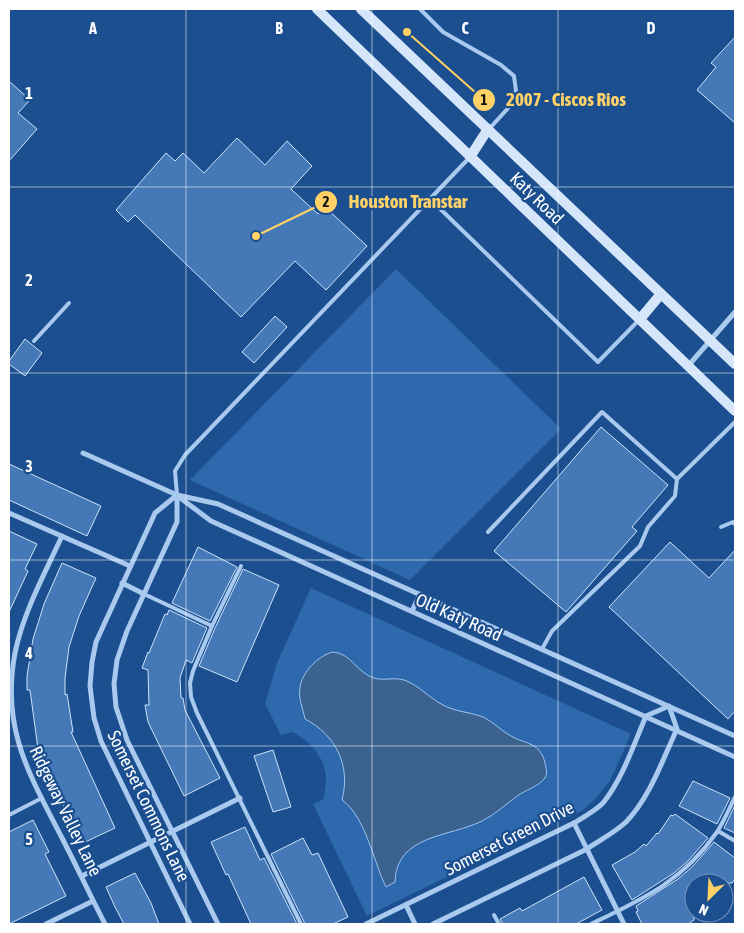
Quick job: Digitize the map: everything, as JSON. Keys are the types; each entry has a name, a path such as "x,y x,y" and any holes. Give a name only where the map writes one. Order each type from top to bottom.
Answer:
{"main road":[{"name":"Katy Road","path":"317,9 735,411"},
{"name":"Katy Road","path":"361,9 735,364"},
{"path":"470,157 488,129"},
{"path":"640,319 661,294"}],"street":[{"path":"688,366 735,312"},
{"name":"Old Katy Road","path":"83,453 177,495 218,504 735,736"},
{"name":"Old Katy Road","path":"177,495 211,521 735,757"},
{"name":"Somerset Commons Lane","path":"177,495 155,513 122,583 96,642 90,686 94,718 101,741 190,924"},
{"name":"Somerset Commons Lane","path":"177,495 177,522 127,632 117,660 114,684 116,707 127,740 218,924"},
{"path":"9,513 130,566"},
{"name":"Ridgeway Valley Lane","path":"62,536 23,625 15,650 10,690 13,724 19,748 105,924"},
{"path":"122,583 144,594"},
{"path":"412,611 420,594"},
{"path":"433,924 587,849 618,829 638,808 646,796 676,729 669,706 646,716"},
{"name":"Somerset Green Drive","path":"366,924 574,824 601,804 612,790 646,716"},
{"path":"82,876 240,798"},
{"path":"574,824 624,924"},
{"path":"46,924 93,901"},
{"path":"406,905 415,924"}],"lane":[{"path":"420,9 443,32 502,65 514,76 516,91 509,107 488,129"},
{"path":"177,495 175,471 185,455 470,157"},
{"path":"430,199 598,362 640,319"},
{"path":"34,341 69,303"},
{"path":"488,532 602,412 677,479"},
{"path":"542,649 552,631 640,546 648,526 675,496 677,479 735,422"},
{"path":"721,527 733,522 735,524"},
{"path":"241,566 193,671 190,683 191,697 196,713 240,798 301,924"},
{"path":"144,594 212,626"},
{"path":"592,924 646,898 672,881 698,856 718,831 735,797"},
{"path":"9,815 42,798"},
{"path":"718,831 735,841"},
{"path":"494,915 499,924"}],"shaded area":[{"path":"396,269 561,429 410,580 190,480"},
{"path":"311,588 631,734 610,781 583,810 367,916 313,804 324,799 326,779 320,757 305,740 292,732 281,735 265,704 277,663"},
{"path":"333,652 345,656 363,672 374,678 400,679 409,682 443,705 483,717 507,734 532,745 543,756 546,770 545,778 482,821 415,846 405,854 398,866 395,882 386,887 363,828 357,817 342,800 344,775 338,753 333,743 325,734 305,719 301,704 301,682 307,671 322,657"}],"building":[{"path":"735,37 735,123 697,90 716,67 711,63"},
{"path":"9,81 30,100 18,113 37,129 9,161"},
{"path":"237,138 265,165 287,141 312,166 291,189 318,214 325,207 367,246 326,290 295,261 241,317 135,215 128,222 116,210 166,153 175,161 183,153 204,173"},
{"path":"275,316 287,327 254,363 242,352"},
{"path":"25,339 42,353 25,376 9,364 9,361"},
{"path":"601,427 668,485 632,527 637,531 566,612 494,551"},
{"path":"9,464 101,506 87,536 9,500"},
{"path":"9,531 37,544 25,569 28,571 9,612"},
{"path":"670,542 709,578 735,550 735,711 728,719 609,607"},
{"path":"198,547 237,567 210,621 172,603"},
{"path":"62,563 96,578 79,616 69,647 65,695 67,694 73,732 71,732 115,828 81,844 38,749 30,690 27,690 27,676 33,639 44,604"},
{"path":"243,569 279,585 237,682 199,666"},
{"path":"169,610 207,628 192,663 186,660 180,678 181,698 183,698 185,710 220,778 184,796 148,722 145,705 149,705 148,670 142,668 165,614 167,615"},
{"path":"273,750 291,807 273,812 254,756"},
{"path":"693,781 730,798 717,824 679,806"},
{"path":"735,805 735,833 724,828"},
{"path":"675,814 708,838 688,861 674,873 632,900 612,865 635,852 644,844 646,846 658,834 671,815"},
{"path":"33,820 49,852 45,854 66,896 9,924 9,832"},
{"path":"245,827 260,860 264,858 297,924 251,924 211,842"},
{"path":"303,838 312,855 318,853 348,917 333,924 305,924 271,854"},
{"path":"714,842 735,858 735,879 734,880 734,873 685,873"},
{"path":"135,873 151,903 159,924 124,924 115,907 106,887"},
{"path":"684,874 684,923 690,923 642,924 636,912 638,911 636,906"},
{"path":"584,877 602,910 576,924 503,924 500,919 520,908 522,911"}],"place":[{"name":"2007 - Ciscos Rios","path":"407,32"},
{"name":"Houston Transtar","path":"256,236"}]}
